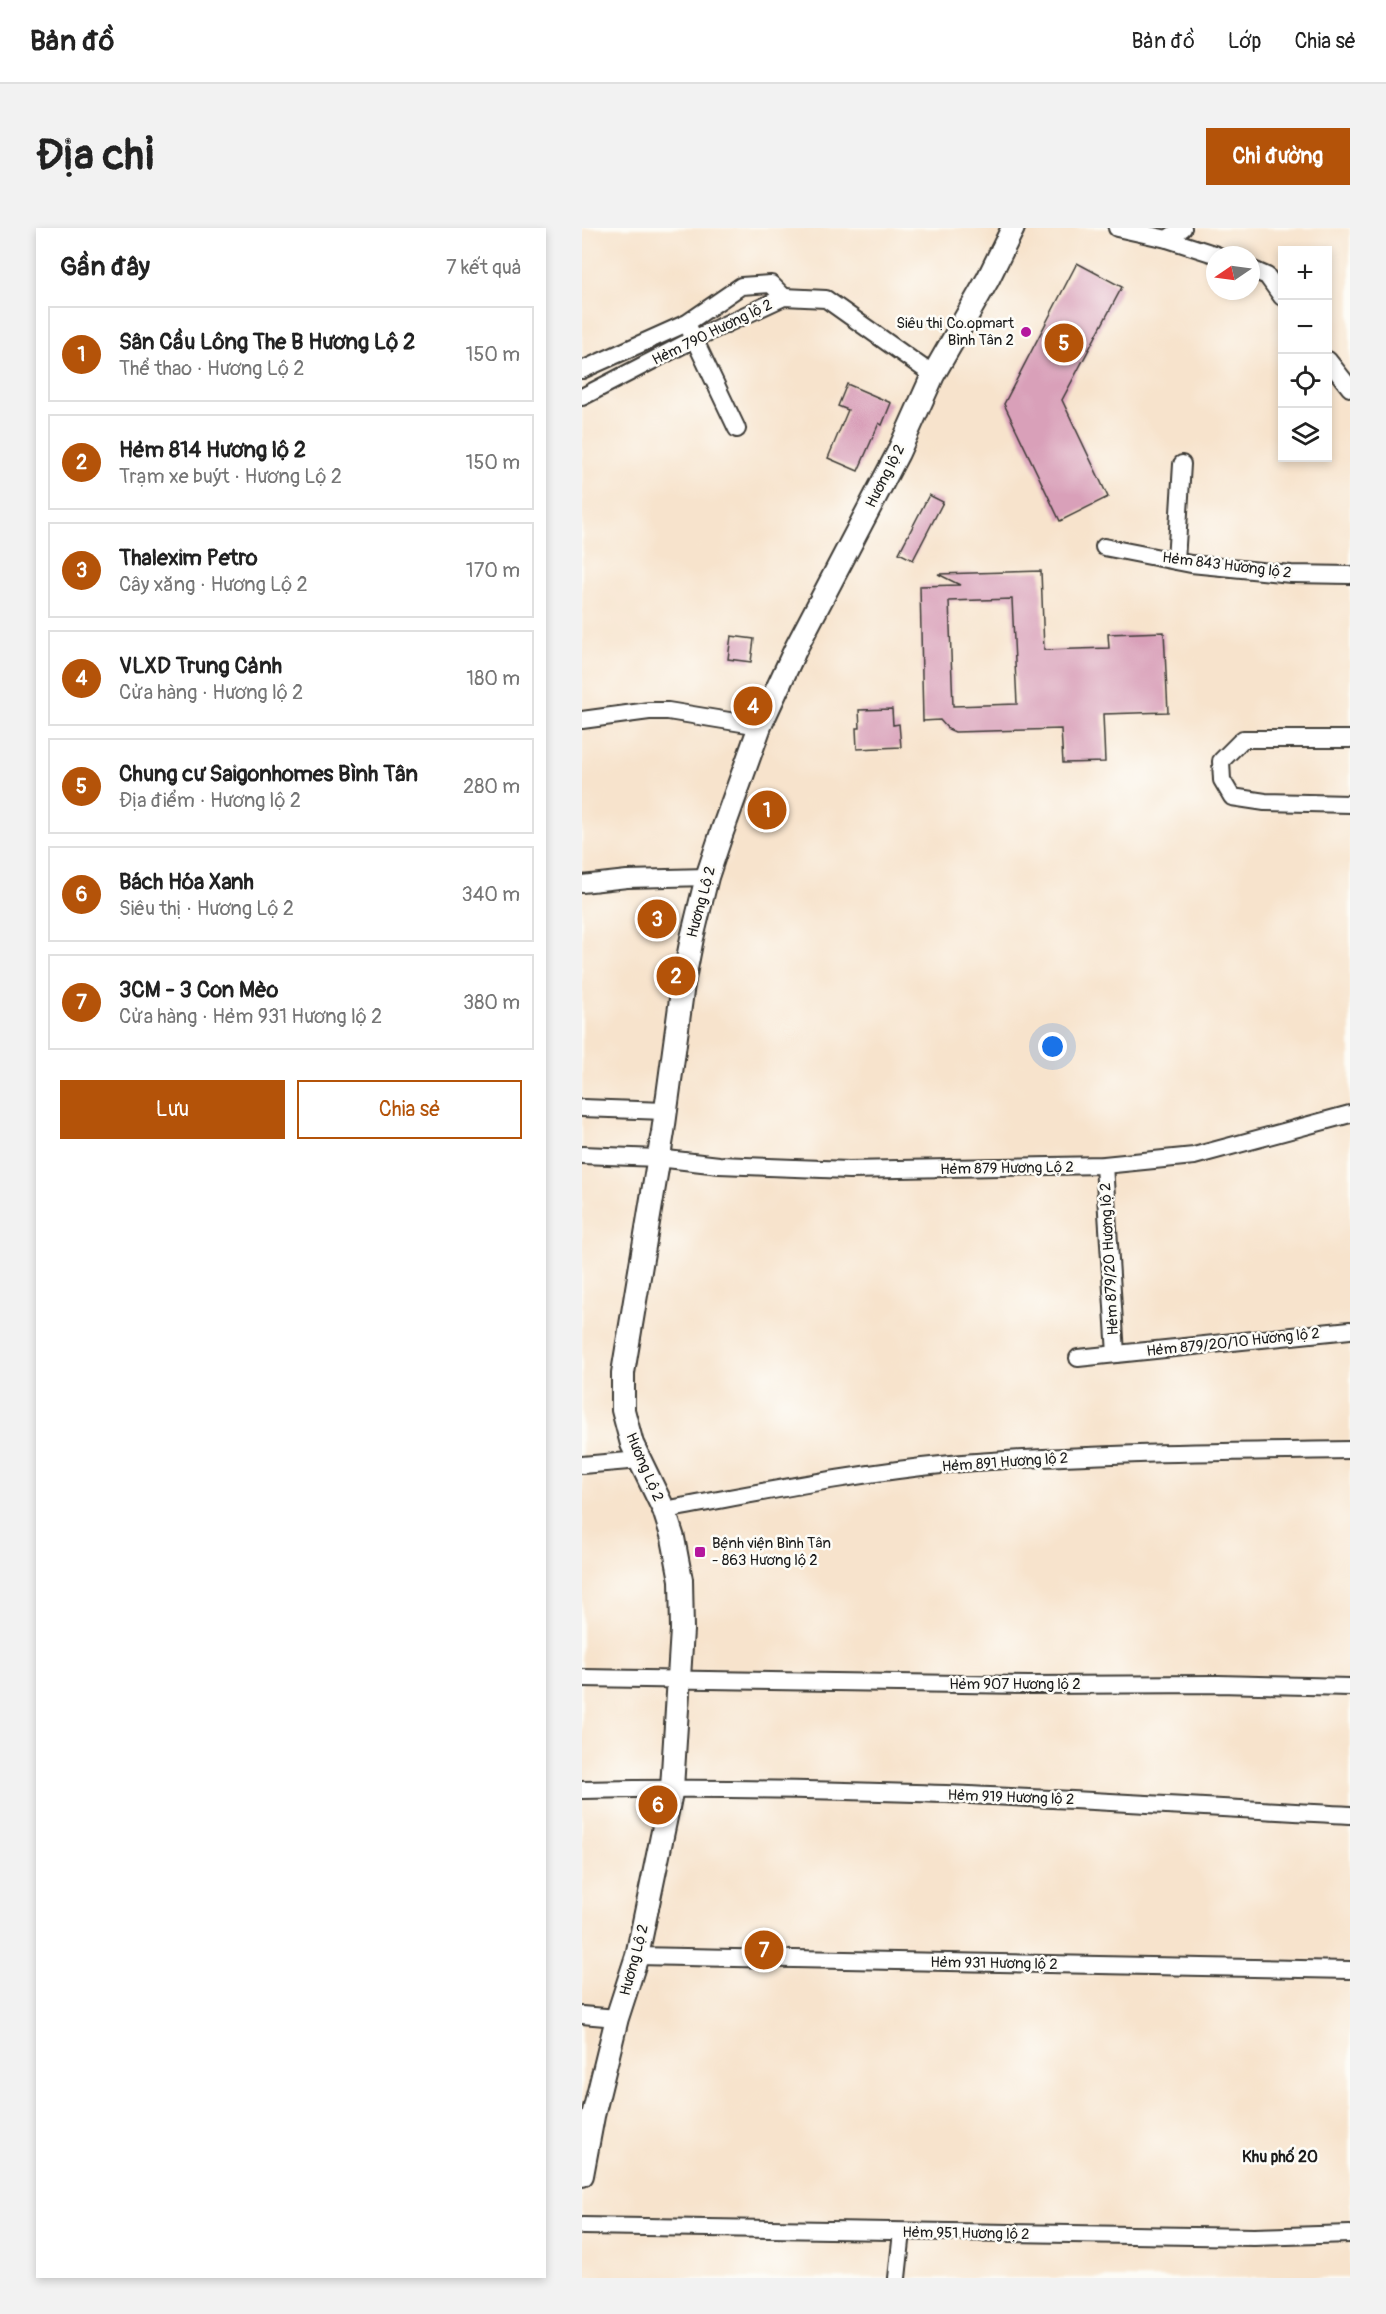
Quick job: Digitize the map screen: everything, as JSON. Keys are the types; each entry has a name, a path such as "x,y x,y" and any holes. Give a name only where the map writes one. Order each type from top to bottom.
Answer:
{"main road":[{"name":"Hương lộ 2","path":"760,726 797,646 898,453 933,375 988,279 1013,228"},
{"name":"Hương Lộ 2","path":"582,2175 592,2116 617,2018 637,1956 672,1788 680,1678 681,1580 673,1538 664,1510 632,1444 623,1410 623,1373 692,938 707,877 760,726"}],"street":[{"path":"1117,228 1167,239 1206,251"},
{"path":"1167,239 1183,228"},
{"path":"1260,273 1267,276 1278,291"},
{"path":"582,370 687,324 741,286 771,284 784,297"},
{"name":"Hẻm 790 Hương lộ 2","path":"582,397 694,339 784,297 826,299 933,375"},
{"path":"687,324 737,429"},
{"path":"1332,365 1350,388"},
{"path":"1176,561 1182,464"},
{"name":"Hẻm 843 Hương lộ 2","path":"1104,547 1176,561 1291,574 1350,575"},
{"path":"582,720 649,711 668,711 760,726"},
{"path":"1350,739 1242,739 1221,761 1222,780 1232,797 1266,802 1350,804"},
{"path":"582,884 627,879 707,877"},
{"path":"582,1108 665,1111"},
{"name":"Hẻm 879 Hương Lộ 2","path":"582,1155 658,1158 719,1165 849,1170 1104,1165 1194,1156 1350,1114"},
{"name":"Hẻm 879/20 Hương lộ 2","path":"1104,1165 1116,1354"},
{"name":"Hẻm 879/20/10 Hương lộ 2","path":"1078,1358 1350,1330"},
{"name":"Hẻm 891 Hương lộ 2","path":"664,1510 834,1479 950,1464 1153,1453 1350,1450"},
{"path":"582,1465 640,1460"},
{"name":"Hẻm 907 Hương lộ 2","path":"582,1678 1350,1687"},
{"name":"Hẻm 919 Hương lộ 2","path":"582,1790 672,1788 1037,1797 1350,1815"},
{"name":"Hẻm 931 Hương lộ 2","path":"637,1956 1350,1970"},
{"path":"582,2015 617,2018"},
{"name":"Hẻm 951 Hương lộ 2","path":"582,2226 1254,2237 1350,2234"},
{"path":"897,2278 902,2232"}],"building":[{"path":"1077,263 1122,287 1062,400 1108,497 1060,521 1004,404"},
{"path":"847,384 891,403 882,425 879,423 858,471 828,458 848,410 838,406"},
{"path":"929,495 943,502 913,560 899,553"},
{"path":"1041,571 1044,650 1109,648 1108,634 1164,632 1168,712 1103,714 1105,762 1063,763 1061,729 955,732 948,729 940,720 923,721 920,586 960,585 938,574","holes":["1012,599 1017,704 953,706 949,601"]},
{"path":"731,636 754,639 751,662 728,659"},
{"path":"892,709 893,725 899,724 901,747 857,749 856,728 860,728 859,710"}],"place":[{"name":"Siêu thị Co.opmart Bình Tân 2","path":"1026,332"},
{"name":"Chung cư Saigonhomes Bình Tân","path":"1064,343"},
{"name":"VLXD Trung Cảnh","path":"753,706"},
{"name":"Sân Cầu Lông The B Hương Lộ 2","path":"767,810"},
{"name":"Thalexim Petro","path":"657,919"},
{"name":"Hẻm 814 Hương lộ 2","path":"676,976"},
{"name":"Bệnh viện Bình Tân - 863 Hương lộ 2","path":"700,1552"},
{"name":"Bách Hóa Xanh","path":"658,1805"},
{"name":"3CM - 3 Con Mèo","path":"764,1950"}],"district":[{"name":"Khu phố 20","path":"1280,2156"}]}
